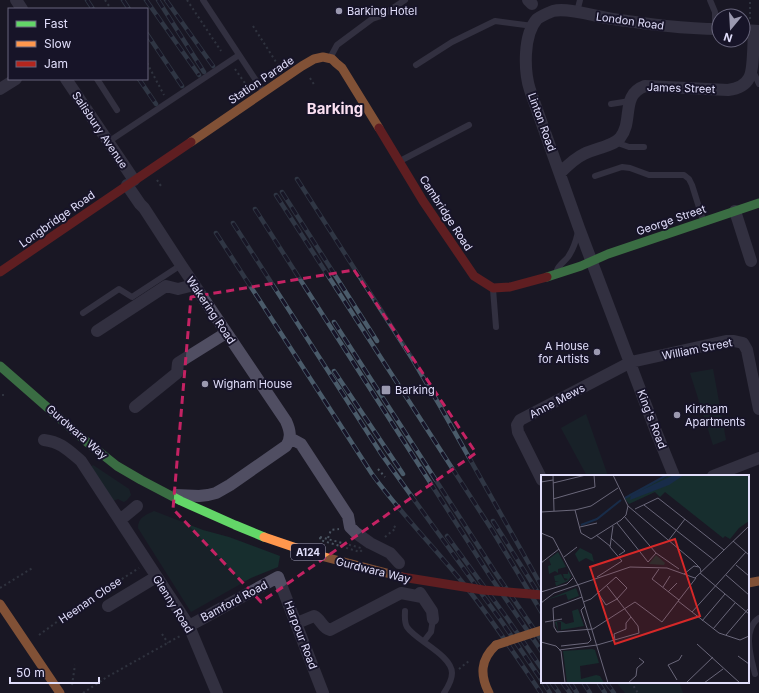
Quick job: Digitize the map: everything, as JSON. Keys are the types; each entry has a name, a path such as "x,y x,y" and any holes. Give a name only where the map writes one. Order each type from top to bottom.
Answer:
{"street":[{"name":"London Road","path":"542,16 555,10 564,10 612,19 671,27 711,29"},
{"name":"Linton Road","path":"542,16 533,26 527,45 527,75 530,90 592,261 631,362"},
{"path":"751,30 752,70"},
{"name":"Station Parade","path":"130,183 314,59 322,56 330,58"},
{"name":"Cambridge Road","path":"330,58 342,68 423,201 462,261 474,276 493,288"},
{"name":"James Street","path":"615,142 624,130 630,101 638,88 646,86 728,90 744,84 749,79 752,70"},
{"path":"0,89 14,80"},
{"name":"Salisbury Avenue","path":"67,80 108,142 130,183"},
{"path":"560,173 582,155 615,142"},
{"name":"Wakering Road","path":"130,183 140,204 286,421 290,430 290,438"},
{"name":"Longbridge Road","path":"0,272 130,183"},
{"name":"George Street","path":"592,261 608,254 759,203"},
{"path":"734,211 751,261"},
{"path":"493,288 510,287 554,275 592,261"},
{"path":"97,331 166,286 178,289 194,285"},
{"path":"135,406 177,373 178,363 226,333"},
{"name":"William Street","path":"631,362 726,341 744,343 747,350 759,409"},
{"name":"King's Road","path":"631,362 674,475"},
{"name":"Anne Mews","path":"541,478 518,432 517,425 520,420 631,362"},
{"name":"Gurdwara Way","path":"0,366 103,456 141,481 217,518 282,544 334,560 402,577 483,590 541,595"},
{"name":"Gurdwara Way","path":"8,386 20,387 29,391"},
{"path":"290,438 301,444 348,516 350,527 373,545 390,554 399,563"},
{"name":"Gurdwara Way","path":"168,495 208,495 224,489 279,452 286,446 290,438"},
{"name":"Glenny Road","path":"44,440 54,442 66,448 81,461 156,577 217,693"},
{"path":"716,475 759,458"},
{"path":"120,520 137,506"},
{"name":"Heenan Close","path":"108,606 156,577"},
{"name":"Bamford Road","path":"185,630 278,577"},
{"name":"Harpour Road","path":"278,577 323,693"},
{"path":"749,584 759,581"},
{"path":"749,584 759,585"},
{"path":"297,623 314,616 318,618 324,628 330,630 401,593 421,595 432,611 433,620"},
{"path":"0,604 60,693"},
{"path":"489,693 481,671 490,652 496,645 541,630"}],"lane":[{"path":"203,0 264,92"},
{"path":"330,58 337,45 372,19 381,16 405,0"},
{"path":"577,12 580,0"},
{"path":"416,65 452,42 495,22 533,26"},
{"path":"108,142 239,54"},
{"path":"752,70 759,84"},
{"path":"98,80 117,110"},
{"path":"611,104 630,101"},
{"path":"400,162 469,125"},
{"path":"615,142 628,147 644,147"},
{"path":"595,176 622,167 630,168 649,175 684,175 689,179 692,185 703,222"},
{"path":"554,275 559,265 565,261 572,251 580,228"},
{"path":"83,313 119,289 132,297 181,265"},
{"path":"493,288 496,328"},
{"path":"405,611 407,626 445,659 452,669 452,679 446,692"},
{"path":"755,674 749,646 751,628 757,618 759,618"},
{"path":"424,641 431,632 433,620"}],"path":[{"path":"187,0 221,51"},
{"path":"253,26 278,66"},
{"path":"148,66 165,98"},
{"path":"235,69 247,86"},
{"path":"307,74 315,86"},
{"path":"378,469 385,477"},
{"path":"373,545 396,528 393,525"},
{"path":"320,540 320,536 327,538 331,530 350,527"},
{"name":"Heenan Close","path":"36,637 69,613 147,563"},
{"path":"0,588 34,567"},
{"path":"83,693 107,677 168,643 185,630"},
{"path":"162,634 168,643"},
{"path":"71,690 75,665"},
{"path":"632,683 638,693"}],"highlighted area":[{"path":"354,270 476,453 261,602 173,509 191,297"}],"green space":[{"path":"713,369 726,440 713,445 690,373"},
{"path":"586,414 608,475 586,475 561,428"},
{"path":"93,465 129,489 131,495 127,500 124,502 118,499 113,501 91,467"},
{"path":"154,511 203,530 229,537 280,556 278,567 251,578 191,612 138,528 139,521 145,515"},
{"path":"617,683 679,683 683,693 625,693"}],"railway":[{"path":"87,0 92,8"},
{"path":"123,0 128,8"},
{"path":"146,0 199,75"},
{"path":"158,0 204,72"},
{"path":"166,0 213,66"},
{"path":"148,35 182,86"},
{"path":"140,80 156,104"},
{"path":"297,179 413,360 541,585"},
{"path":"282,192 377,341"},
{"path":"276,195 492,530 541,611"},
{"path":"255,209 490,576 541,651"},
{"path":"233,223 382,455 502,622 541,680"},
{"path":"216,233 372,474 477,601 541,693"},
{"path":"334,322 495,572 541,640"},
{"path":"334,371 403,474"},
{"path":"493,521 541,597"},
{"path":"447,536 541,668"},
{"path":"544,683 550,693"},
{"path":"552,683 559,693"},
{"path":"563,683 570,693"},
{"path":"571,683 577,693"},
{"path":"584,683 590,693"},
{"path":"599,683 605,693"},
{"path":"607,683 614,693"}],"traffic: fast":[{"path":"547,277 581,266 608,254 759,203"},
{"path":"0,366 88,443 117,466 181,501 264,537"}],"traffic: slow":[{"path":"191,142 302,66 314,59 323,57 332,59 342,68 379,128"},
{"path":"264,537 317,555 402,577"},
{"path":"749,583 759,581"},
{"path":"0,604 60,693"},
{"path":"496,645 541,630"},
{"path":"489,693 484,680 483,668 487,656 496,645"}],"traffic: jam":[{"path":"379,128 423,201 474,276 493,288 510,287 547,277"},
{"path":"0,272 191,142"},
{"path":"402,577 483,590 541,595"}],"place":[{"name":"Barking Hotel","path":"339,11"},
{"name":"A House for Artists","path":"597,352"},
{"name":"Wigham House","path":"205,384"},
{"name":"Barking","path":"386,390"},
{"name":"Kirkham Apartments","path":"677,415"}],"district":[{"name":"Barking","path":"335,108"}]}
